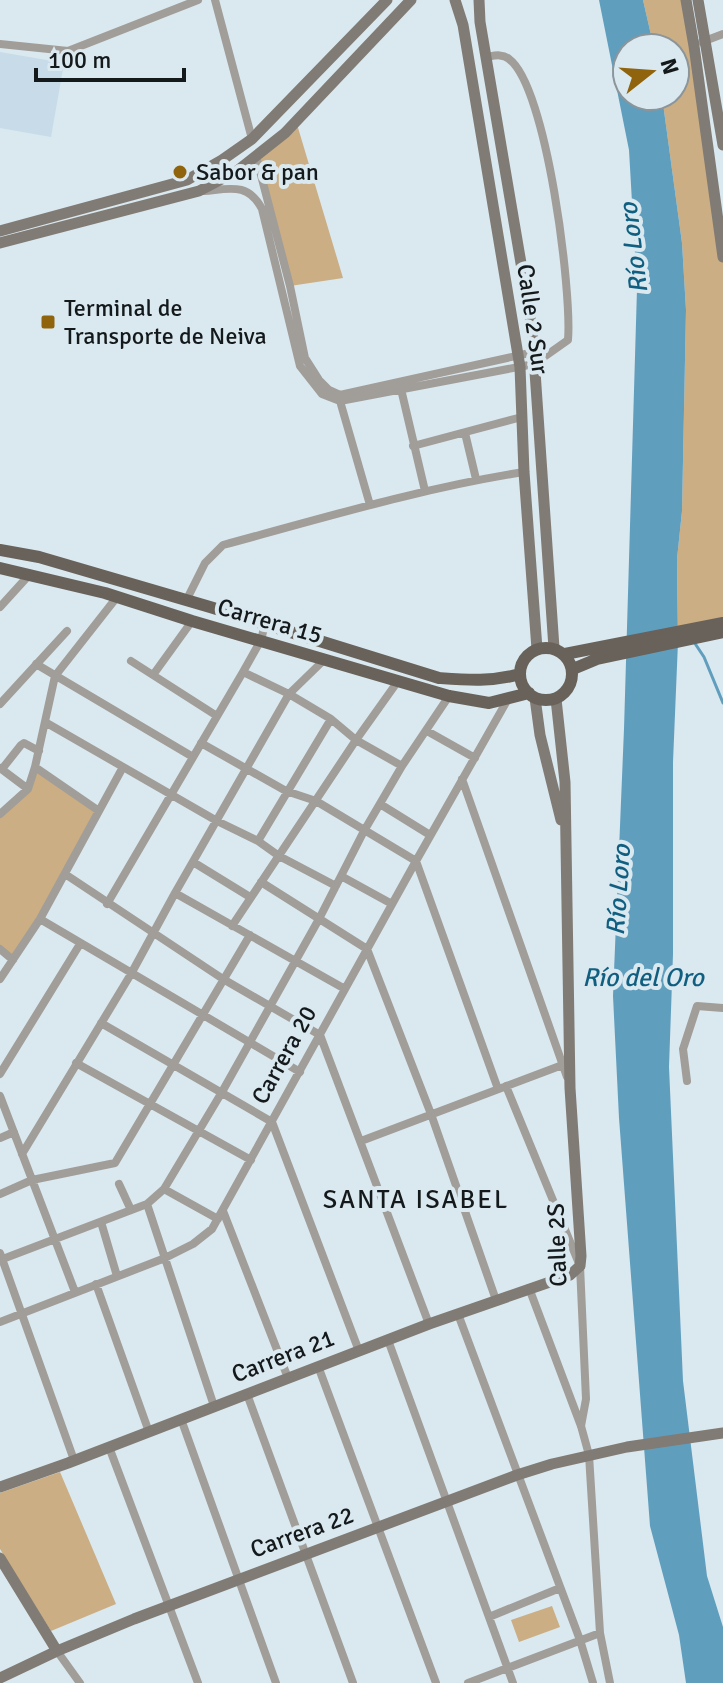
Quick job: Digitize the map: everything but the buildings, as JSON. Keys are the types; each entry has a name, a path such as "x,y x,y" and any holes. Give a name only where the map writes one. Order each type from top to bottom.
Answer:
{"main road":[{"name":"Carrera 15","path":"0,550 39,557 439,678 479,682 520,674"},
{"name":"Carrera 15","path":"0,568 117,597 449,696 489,703 532,696"},
{"path":"573,669 597,653 723,623"},
{"path":"559,651 573,669 570,687 556,699 532,696 523,686 520,674 523,661 537,649 597,653 723,632"}],"street":[{"path":"0,44 68,51 198,0"},
{"path":"215,0 252,139"},
{"path":"0,231 187,180 222,160 252,139 387,0"},
{"path":"199,191 237,171 285,133 411,0"},
{"name":"Calle 2 Sur","path":"455,0 463,25 519,361 537,649"},
{"name":"Calle 2 Sur","path":"479,0 485,57 532,328 559,651"},
{"path":"686,0 700,44 723,145"},
{"path":"698,0 723,257"},
{"path":"700,44 723,34"},
{"path":"256,156 305,358 326,392 340,395 549,355 568,340 570,320 549,164 538,114 523,78 509,59 499,55 485,57"},
{"path":"0,243 199,191 236,188 250,193 262,209 300,366 326,392 340,401 370,505"},
{"path":"340,401 519,361"},
{"path":"401,389 425,491"},
{"path":"413,446 522,417"},
{"path":"465,433 476,479"},
{"path":"186,601 205,563 223,545 425,491 524,472"},
{"path":"0,607 30,574"},
{"path":"0,814 28,789 55,676 117,597"},
{"path":"153,675 192,621"},
{"path":"107,904 243,672 261,640 265,624"},
{"path":"0,704 67,631"},
{"path":"22,1154 131,974 289,694 325,659"},
{"path":"131,661 217,716"},
{"path":"36,664 193,757"},
{"path":"243,672 289,694 331,719 356,740 402,766"},
{"path":"232,926 398,681"},
{"path":"74,1460 1,1258 147,1204 164,1189 319,919 364,831 402,766 449,696"},
{"path":"532,696 566,836"},
{"name":"Carrera 20","path":"0,1322 165,1258 193,1244 212,1229 508,699"},
{"path":"556,699 565,782 566,1063"},
{"path":"258,841 331,719"},
{"path":"45,722 336,886"},
{"path":"427,731 475,758"},
{"path":"28,789 1,768 24,743 39,751"},
{"path":"201,743 286,791 316,801 416,861 502,1087 580,1266"},
{"path":"35,767 99,811"},
{"path":"0,979 40,919 123,767"},
{"path":"462,779 566,1063"},
{"path":"380,804 430,835"},
{"path":"193,862 250,897"},
{"path":"65,874 223,979 320,1035 429,1324"},
{"path":"341,876 392,904"},
{"path":"261,882 367,949 431,1114 496,1300"},
{"path":"175,893 345,989"},
{"path":"40,919 300,1072"},
{"path":"0,1194 32,1180 115,1163 250,935"},
{"path":"0,1074 80,944"},
{"path":"0,949 13,960"},
{"path":"687,1081 683,1049 697,1006 723,1008"},
{"path":"101,1023 272,1122 359,1351"},
{"path":"76,1063 251,1160"},
{"path":"361,1141 566,1063"},
{"name":"Calle 2S","path":"566,1063 581,1256 586,1399 581,1426"},
{"path":"0,1096 75,1292"},
{"path":"0,1138 14,1132"},
{"path":"119,1184 131,1210"},
{"path":"164,1189 220,1215 288,1378"},
{"path":"147,1204 214,1406"},
{"path":"101,1222 117,1276"},
{"name":"Carrera 21","path":"1,1482 109,1447 429,1324 570,1275 580,1266"},
{"path":"96,1284 149,1432"},
{"path":"529,1288 589,1455 600,1633 610,1683"},
{"path":"458,1314 580,1640 593,1683"},
{"path":"388,1340 513,1683"},
{"path":"318,1366 436,1683"},
{"path":"247,1394 353,1683"},
{"path":"181,1419 276,1683"},
{"name":"Carrera 22","path":"0,1678 134,1619 517,1475 627,1447 723,1433"},
{"path":"109,1447 198,1683"},
{"path":"0,1558 80,1683"},
{"path":"489,1617 560,1588"},
{"path":"468,1683 600,1633"}],"shaded area":[{"path":"643,0 686,0 691,32 650,32"},
{"path":"691,35 723,257 723,622 678,629 677,559 682,511 686,310 682,243 664,112 691,112"},
{"path":"0,52 64,63 51,137 0,128"},
{"path":"296,121 343,278 290,286 256,156"},
{"path":"35,767 99,811 13,960 0,949 0,814 28,789"},
{"path":"60,1472 116,1604 51,1631 0,1549 0,1493"},
{"path":"552,1606 560,1627 519,1642 511,1620"}],"water":[{"name":"Río del Oro","path":"599,0 643,0 650,32 611,32 611,60"},
{"name":"Río del Oro","path":"621,112 664,112 682,243 686,310 682,511 677,559 669,1067 683,1381 707,1576 723,1627 723,1683 686,1683 679,1635 650,1526 619,1118 613,996 637,289 629,150"}],"waterway":[{"path":"694,642 704,657 723,703"}],"place":[{"name":"Sabor & pan","path":"180,172"},
{"name":"Terminal de Transporte de Neiva","path":"48,322"}],"district":[{"name":"SANTA ISABEL","path":"416,1200"}],"water label":[{"name":"Río Loro","path":"634,248"},
{"name":"Río Loro","path":"619,890"}]}
